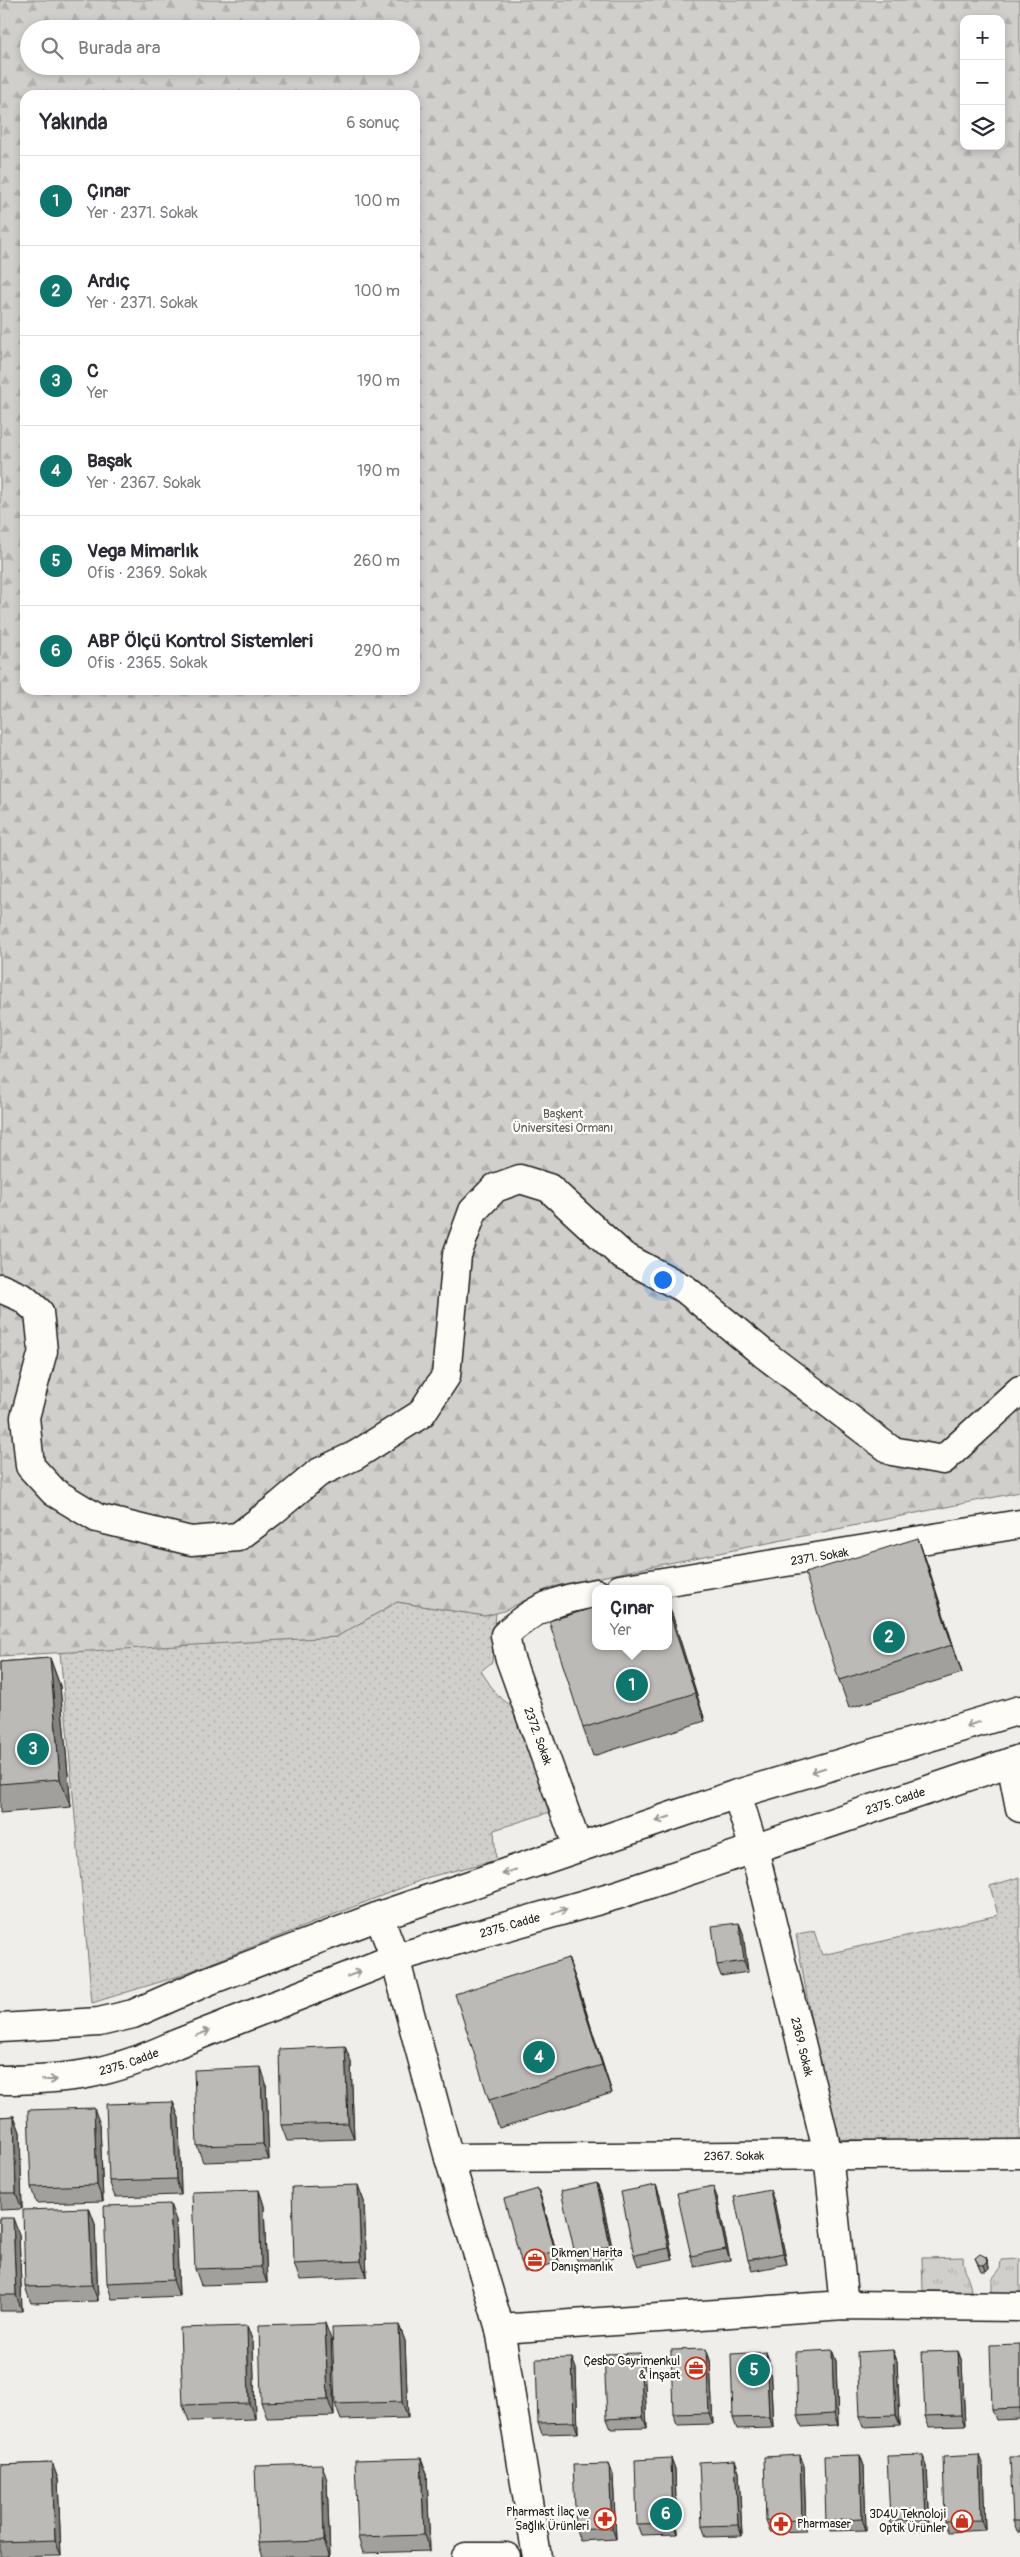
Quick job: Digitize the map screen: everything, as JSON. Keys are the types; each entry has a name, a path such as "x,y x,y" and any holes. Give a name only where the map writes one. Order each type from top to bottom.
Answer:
{"street":[{"path":"0,1288 23,1298 39,1312 43,1351 25,1417 30,1466 54,1492 97,1518 191,1542 238,1537 318,1473 356,1455 422,1414 446,1376 457,1255 473,1211 496,1188 520,1179 549,1188 623,1256 685,1289 764,1354 892,1451 943,1460 1020,1390"},
{"name":"2371. Sokak","path":"645,1585 1020,1524"},
{"name":"2372. Sokak","path":"578,1848 509,1656 505,1635 514,1626 562,1598 592,1594"},
{"path":"0,2028 99,2022 133,2014 208,1981 379,1916 737,1794 1020,1710"},
{"path":"1016,1760 1020,1808"},
{"name":"2375. Cadde","path":"0,2080 52,2080 108,2070 144,2059 176,2044 395,1958 617,1895 1016,1760"},
{"name":"2369. Sokak","path":"737,1794 754,1849 828,2154 844,2305"},
{"path":"379,1916 395,1958 449,2158 500,2329 537,2557"},
{"name":"2367. Sokak","path":"449,2158 1020,2154"},
{"path":"500,2329 844,2305 1020,2307"},
{"path":"466,2557 506,2557"}],"green space":[{"name":"Başkent Üniversitesi Ormanı","path":"0,0 1020,0 1020,1492 551,1587 504,1611 485,1616 397,1602 336,1637 0,1656"},
{"path":"397,1602 485,1616 496,1613 492,1662 481,1671 496,1694 511,1706 550,1812 494,1830 496,1860 429,1877 176,1977 92,2003 60,1652 336,1637"},
{"path":"1020,1877 1020,2145 832,2139 796,1934 814,1931 822,1955 998,1915 990,1886"},
{"path":"963,2257 971,2291 923,2291 922,2258"},
{"path":"1020,2259 1020,2293 992,2292 992,2279 1000,2269 1001,2260"}],"building":[{"path":"918,1538 952,1645 839,1680 805,1573"},
{"path":"592,1608 592,1650 672,1650 672,1621 695,1693 583,1728 549,1621"},
{"path":"50,1658 60,1779 0,1784 0,1662"},
{"path":"739,1923 744,1961 717,1965 712,1926"},
{"path":"568,1958 602,2065 489,2100 455,1994"},
{"path":"345,2046 348,2123 281,2125 279,2049"},
{"path":"261,2067 263,2144 197,2146 194,2070"},
{"path":"173,2102 176,2179 109,2181 106,2104"},
{"path":"94,2108 97,2185 31,2187 28,2110"},
{"path":"14,2116 16,2193 0,2193 0,2117"},
{"path":"597,2183 610,2246 575,2254 561,2191"},
{"path":"358,2185 361,2261 294,2264 292,2187"},
{"path":"656,2185 669,2248 634,2255 621,2192"},
{"path":"713,2186 726,2249 691,2256 677,2193"},
{"path":"538,2189 555,2251 521,2261 504,2199"},
{"path":"259,2190 261,2267 195,2269 192,2192"},
{"path":"770,2190 783,2253 748,2260 734,2197"},
{"path":"170,2204 173,2280 107,2283 104,2206"},
{"path":"89,2208 92,2285 25,2287 23,2210"},
{"path":"0,2218 13,2218 16,2295 0,2295"},
{"path":"980,2254 986,2257 987,2262 984,2265 979,2265 975,2258"},
{"path":"325,2323 328,2400 261,2402 259,2325"},
{"path":"399,2325 402,2402 335,2404 332,2327"},
{"path":"247,2326 249,2403 183,2405 180,2328"},
{"path":"1020,2344 1020,2408 992,2409 990,2345"},
{"path":"706,2349 709,2413 673,2414 671,2350"},
{"path":"832,2350 834,2414 798,2416 796,2352"},
{"path":"893,2350 896,2415 860,2416 857,2352"},
{"path":"958,2351 961,2415 925,2416 922,2352"},
{"path":"766,2352 769,2417 733,2418 731,2354"},
{"path":"640,2353 643,2417 607,2419 604,2354"},
{"path":"572,2358 574,2422 538,2423 536,2359"},
{"path":"800,2455 802,2520 766,2521 764,2457"},
{"path":"860,2455 862,2519 826,2521 824,2456"},
{"path":"923,2455 926,2519 890,2520 887,2456"},
{"path":"979,2455 981,2520 945,2521 943,2457"},
{"path":"1010,2457 1020,2457 1020,2521 1013,2521"},
{"path":"421,2458 424,2535 358,2537 355,2460"},
{"path":"671,2458 673,2523 637,2524 635,2460"},
{"path":"735,2460 738,2525 702,2526 699,2462"},
{"path":"52,2463 55,2540 0,2542 0,2465"},
{"path":"322,2464 324,2541 258,2543 255,2466"},
{"path":"609,2464 612,2528 576,2530 573,2465"}],"place":[{"name":"Ardıç","path":"889,1637"},
{"name":"Çınar","path":"632,1685"},
{"name":"C","path":"33,1749"},
{"name":"Başak","path":"539,2057"},
{"name":"Dikmen Harita Danışmanlık","path":"535,2260"},
{"name":"Çesbo Gayrimenkul & İnşaat","path":"696,2368"},
{"name":"Vega Mimarlık","path":"754,2370"},
{"name":"ABP Ölçü Kontrol Sistemleri","path":"666,2514"},
{"name":"Pharmast İlaç ve Sağlık Ürünleri","path":"605,2519"},
{"name":"3D4U Teknoloji Optik Ürünler","path":"962,2521"},
{"name":"Pharmaser","path":"781,2524"}]}
